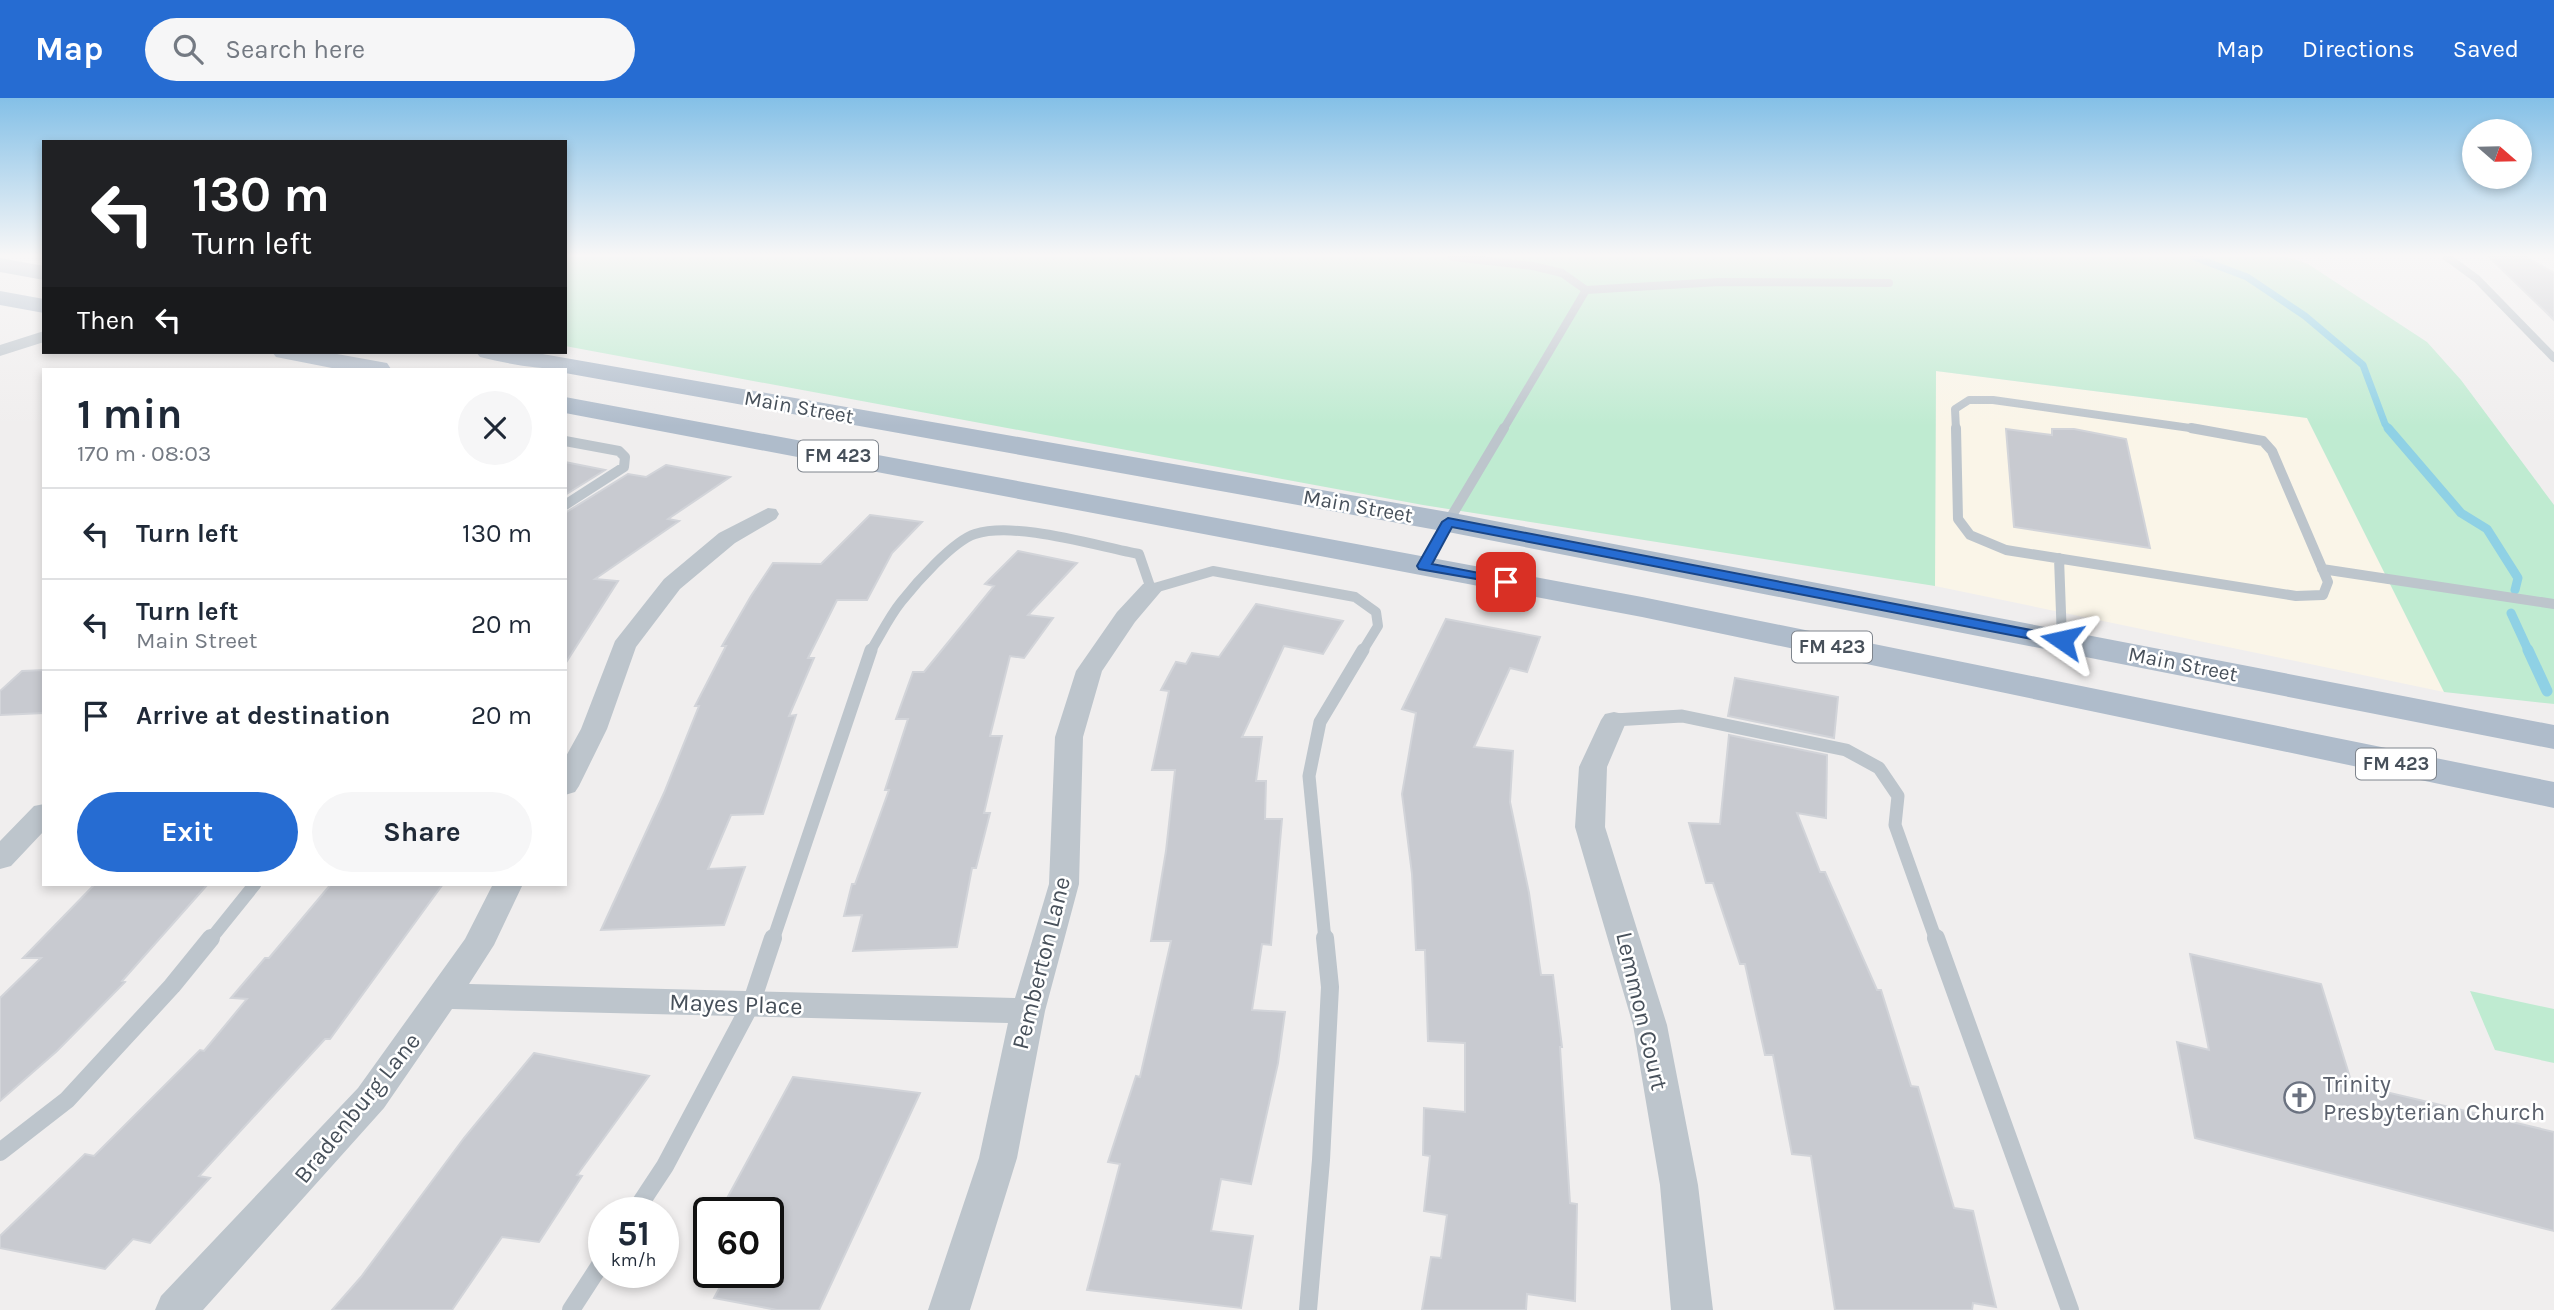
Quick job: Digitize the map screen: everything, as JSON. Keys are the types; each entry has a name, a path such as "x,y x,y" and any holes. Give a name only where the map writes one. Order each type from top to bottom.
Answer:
{"main road":[{"path":"296,354 373,368"},
{"name":"Main Street","path":"500,354 1448,522 2554,737"},
{"name":"Main Street","path":"567,405 1642,607 2554,795"},
{"path":"1424,566 1448,522"}],"street":[{"path":"0,351 42,337"},
{"path":"569,774 594,729 624,646 672,584 727,538 768,514"},
{"name":"Pemberton Lane","path":"949,1310 998,1158 1028,1012 1064,884 1069,737 1089,671 1126,617 1151,589"},
{"name":"Lemmon Court","path":"1614,720 1593,767 1590,827 1650,1025 1679,1185 1692,1310"},
{"path":"0,859 42,815"},
{"name":"Bradenburg Lane","path":"176,1310 371,1098 478,945 507,886"},
{"name":"Mayes Place","path":"444,996 1028,1012"}],"lane":[{"path":"1448,522 1572,314"},
{"path":"2511,314 2554,358"},
{"path":"1969,400 1993,400 2263,441 2272,451 2322,569 2328,582 2323,595 2296,596 2006,550 1970,535 1958,519 1955,409 1969,400"},
{"path":"567,441 619,451 625,457 624,467 567,504"},
{"path":"645,1197 666,1166 751,1004 868,655 901,602 956,545 975,534 1004,530 1028,532 1139,554 1151,589 1213,570 1355,597 1376,612 1378,626 1320,722 1310,776 1330,987 1321,1160 1308,1310"},
{"path":"2059,558 2062,640"},
{"path":"2322,569 2554,604"},
{"path":"1614,720 1682,716 1846,750 1879,768 1898,796 1895,825 2070,1310"},
{"path":"0,1152 67,1100 172,986 253,886"},
{"path":"570,1310 588,1283"}],"shaded area":[{"path":"1936,371 2307,418 2444,692 1935,586"}],"green space":[{"path":"567,314 2384,314 2427,342 2461,380 2554,505 2554,704 2444,692 2307,418 1936,371 1935,586 1423,505 567,346"},
{"path":"2470,991 2554,1009 2554,1063 2495,1050"}],"building":[{"path":"2006,429 2052,435 2052,429 2074,429 2126,439 2150,548 2014,527"},
{"path":"567,462 605,470 567,494"},
{"path":"666,465 730,477 668,519 679,521 595,579 618,581 567,661 567,512 628,474 646,477"},
{"path":"870,515 922,522 892,553 867,600 837,600 808,658 814,658 789,716 796,715 763,814 731,815 708,869 745,867 724,925 601,930 664,793 699,706 695,706 726,646 722,646 751,596 773,563 821,564"},
{"path":"1018,551 1077,563 1028,615 1053,618 1024,658 1010,656 990,736 1002,736 984,813 990,813 976,868 972,868 957,947 853,951 862,915 844,916 852,884 855,884 889,790 885,790 908,719 896,719 913,672 924,672 994,586 985,584"},
{"path":"1256,604 1343,621 1323,654 1284,646 1242,737 1262,737 1256,781 1266,781 1265,819 1282,819 1271,945 1262,944 1252,1010 1285,1012 1278,1063 1251,1184 1221,1179 1211,1231 1253,1236 1241,1308 1087,1290 1120,1164 1108,1162 1136,1076 1140,1077 1171,941 1151,941 1166,851 1175,770 1152,770 1169,691 1161,690 1176,662 1186,664 1192,653 1219,657"},
{"path":"1446,619 1540,637 1527,672 1510,668 1474,747 1513,751 1510,802 1529,893 1541,975 1553,975 1562,1047 1570,1203 1577,1204 1575,1301 1527,1294 1526,1310 1422,1310 1431,1257 1441,1258 1447,1215 1424,1211 1430,1156 1423,1155 1424,1108 1465,1112 1465,1043 1428,1041 1425,950 1416,950 1412,874 1402,794 1416,713 1402,709"},
{"path":"42,670 42,713 0,715 0,691 22,671"},
{"path":"1735,678 1838,697 1834,738 1728,716"},
{"path":"1729,735 1827,755 1826,818 1797,813 1820,872 1825,872 1877,990 1881,990 1911,1086 1918,1087 1954,1208 1973,1211 1996,1307 1973,1303 1972,1310 1835,1310 1811,1156 1792,1154 1773,1055 1765,1055 1745,964 1740,964 1713,883 1706,883 1689,823 1720,824"},
{"path":"93,886 206,886 122,981 125,982 57,1051 0,1101 0,998 41,958 23,958"},
{"path":"329,886 442,886 330,1039 325,1039 199,1176 210,1178 150,1243 133,1239 105,1269 0,1248 0,1236 85,1154 94,1156 200,1050 204,1051 247,999 231,998 265,958 269,958"},
{"name":"Trinity Presbyterian Church","path":"2190,954 2321,984 2352,1084 2554,1132 2554,1231 2195,1138 2177,1042 2209,1050"},
{"path":"534,1053 649,1076 577,1175 582,1176 539,1242 502,1237 452,1310 332,1310 361,1277 464,1138"},
{"path":"793,1077 920,1093 819,1310 777,1310 714,1298 719,1288 784,1288 784,1197 728,1197"}],"waterway":[{"path":"2301,314 2363,365 2385,424 2390,430"},
{"path":"2388,428 2461,513 2487,529 2518,578 2515,590"},
{"path":"2511,613 2529,652"},
{"path":"2528,650 2547,691"}],"place":[{"name":"Trinity Presbyterian Church","path":"2300,1098"}],"route":[{"path":"1506,582 1424,566 1448,522 2062,640"}]}
